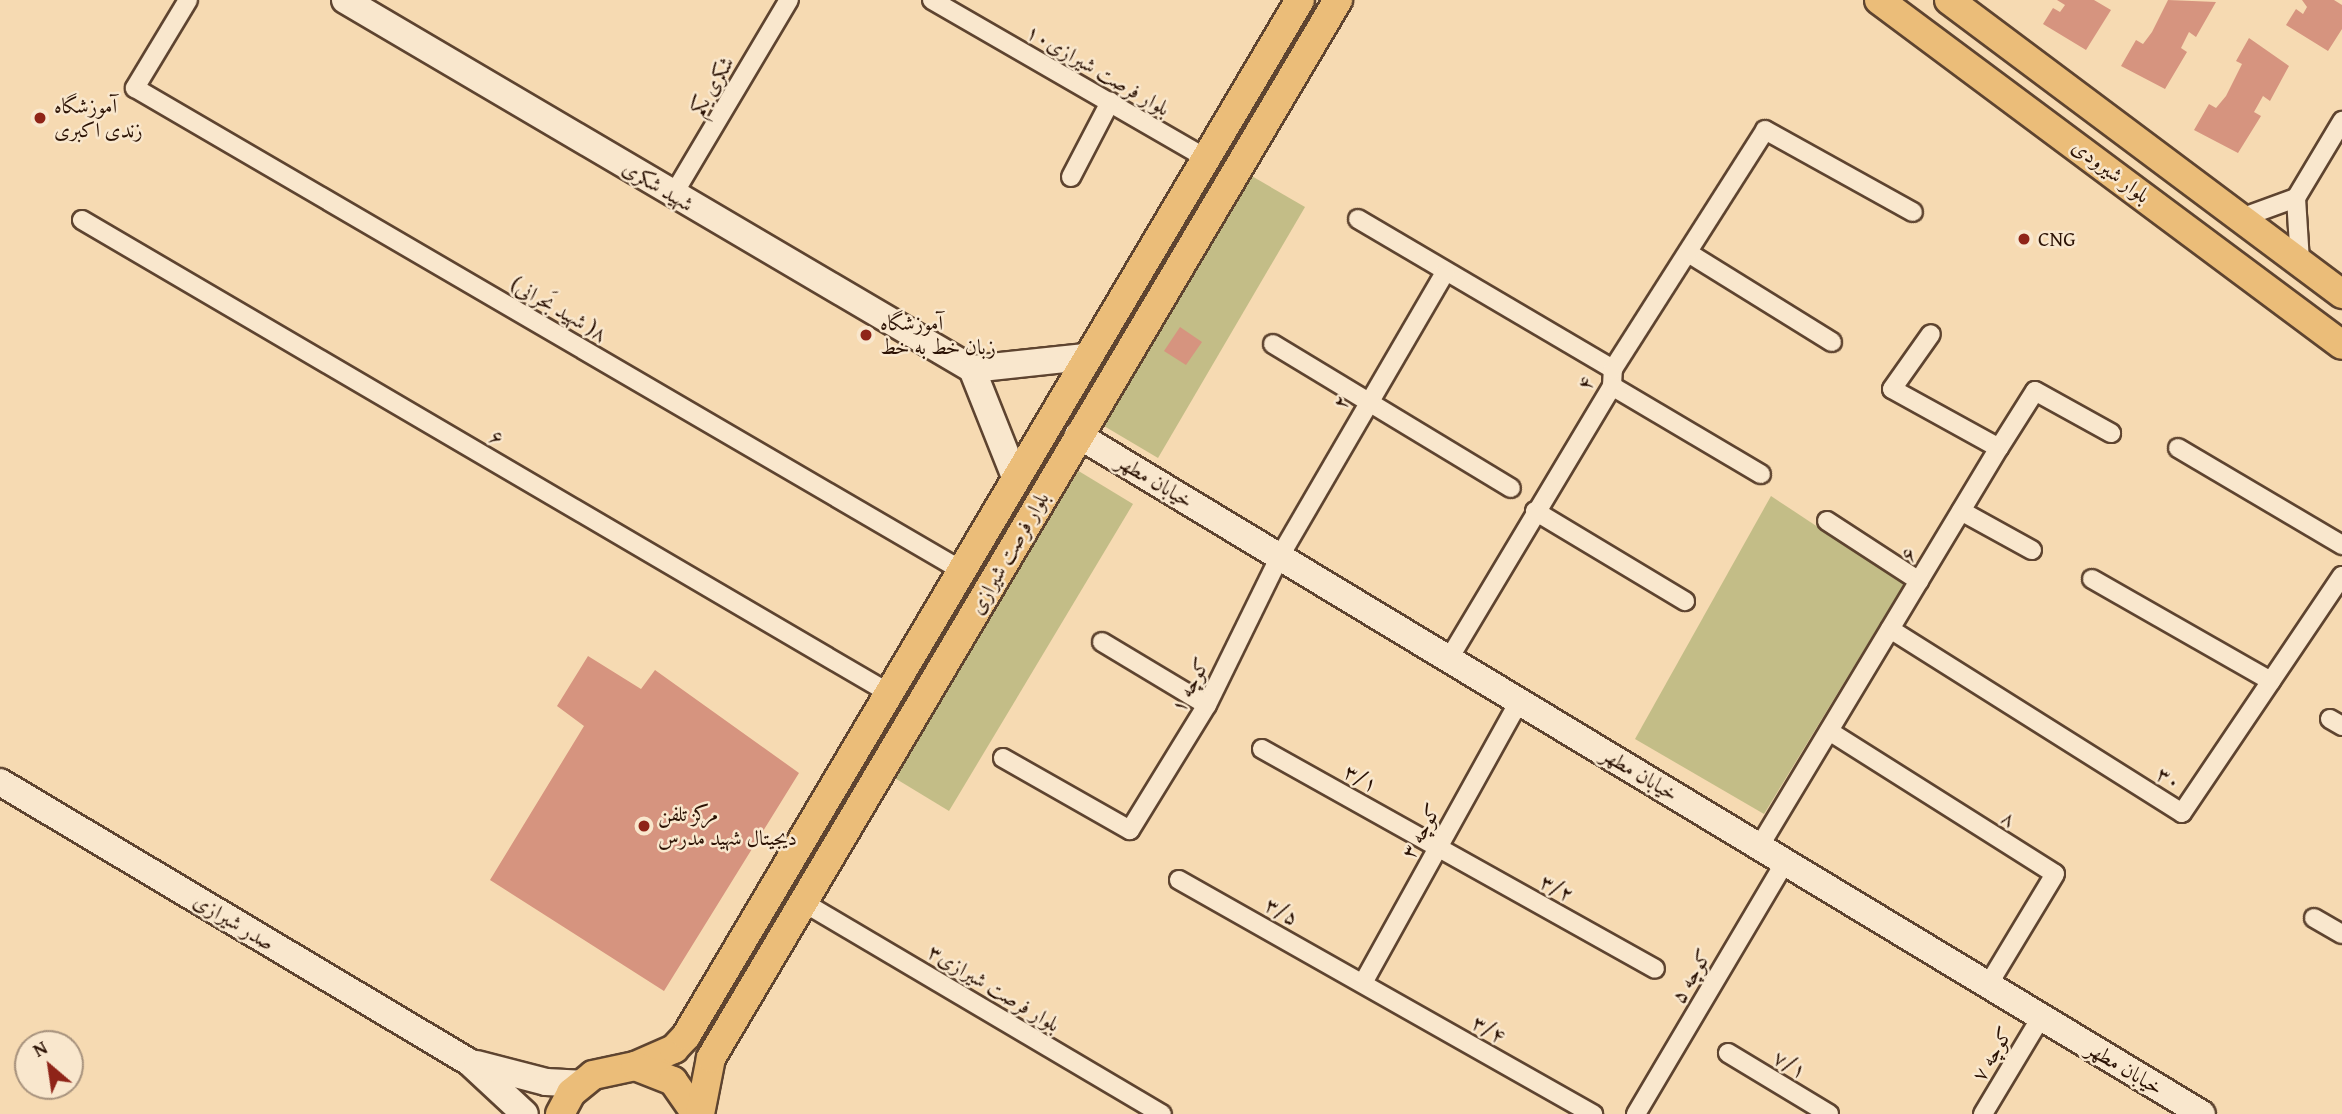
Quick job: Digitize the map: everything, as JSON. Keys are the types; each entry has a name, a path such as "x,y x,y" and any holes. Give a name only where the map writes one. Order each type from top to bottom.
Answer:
{"main road":[{"name":"بلوار فرصت شیرازی","path":"580,1084 606,1069 635,1066 674,1049 686,1036 1085,357 1300,0"},
{"name":"بلوار فرصت شیرازی","path":"698,1114 711,1058 1338,0"},
{"name":"بلوار شیرودی","path":"1879,0 2342,345"},
{"name":"بلوار شیرودی","path":"1949,0 2342,294"},
{"path":"635,1066 673,1081 698,1114"},
{"path":"560,1114 580,1084"}],"street":[{"name":"(شهید بَحرانی )۸","path":"188,0 135,88 961,570"},
{"name":"شهید شکری","path":"345,0 972,369"},
{"name":"شکری یکم","path":"673,195 789,0"},
{"name":"بلوار فرصت شیرازی۱۰","path":"932,0 1206,158"},
{"path":"1071,177 1110,102"},
{"path":"2300,262 2296,198 2342,121"},
{"name":"۴","path":"1450,657 1613,378 1765,130 1913,212"},
{"path":"2241,218 2296,198"},
{"path":"1358,219 1761,474"},
{"name":"۶","path":"82,220 889,693"},
{"path":"1690,254 1832,342"},
{"name":"۲","path":"1280,556 1444,273"},
{"path":"1931,334 1892,389 1998,448"},
{"path":"1273,344 1511,488"},
{"path":"1015,477 972,369 1085,357"},
{"name":"۶","path":"1759,847 1998,448 2035,391 2111,433"},
{"name":"خیابان مطهر","path":"1078,435 1450,657 2202,1114"},
{"path":"2178,448 2342,545"},
{"path":"1961,511 2032,550"},
{"path":"1535,512 1685,601"},
{"path":"1827,521 1919,582"},
{"name":"کوچه ۱","path":"1003,758 1130,830 1207,705 1280,556"},
{"name":"۳۰","path":"1890,629 2182,813 2342,576"},
{"path":"2092,579 2271,681"},
{"path":"1102,642 1207,705"},
{"name":"کوچه ۳","path":"1363,983 1519,701"},
{"name":"۸","path":"1829,731 2056,874 1987,985"},
{"name":"۳/۱","path":"1262,749 1438,847"},
{"name":"صدر شیرازی","path":"0,782 469,1062 525,1114"},
{"name":"۳/۲","path":"1438,847 1655,969"},
{"name":"کوچه ۵","path":"1636,1114 1785,862"},
{"name":"۳/۵","path":"1179,880 1363,983"},
{"name":"۳بلوار فرصت شیرازی","path":"803,902 1162,1114"},
{"path":"2314,918 2342,934"},
{"name":"۳/۴","path":"1363,983 1593,1114"},
{"name":"کوچه ۷","path":"1983,1114 2041,1017"},
{"name":"۷/۱","path":"1728,1053 1829,1114"},
{"name":"صدر شیرازی","path":"469,1062 546,1082 580,1084"}],"shaded area":[{"path":"1250,175 1305,207 1158,458 1104,426"},
{"path":"1072,467 1133,504 949,811 888,774"},
{"path":"1771,496 1904,584 1764,814 1635,739"}],"building":[{"path":"2057,0 2094,0 2111,10 2086,50 2043,24 2053,8 2060,12 2065,5"},
{"path":"2168,0 2216,2 2196,37 2189,32 2181,48 2187,52 2165,89 2121,66 2136,40 2143,44 2152,32"},
{"path":"2302,0 2334,0 2342,5 2342,29 2328,51 2286,25 2296,9 2303,14 2307,7"},
{"path":"2249,38 2289,66 2270,101 2263,96 2254,112 2261,116 2238,153 2194,130 2209,104 2216,108 2226,96 2242,64 2236,61"},
{"path":"1180,327 1202,342 1186,365 1164,351"},
{"name":"مرکز تلفن دیجیتال شهید مدرس","path":"588,656 641,689 655,670 799,773 664,991 490,880 584,726 557,706"}],"place":[{"name":"آموزشگاه زندی اکبری","path":"40,118"},
{"name":"CNG","path":"2024,239"},
{"name":"آموزشگاه زبان خط به خط","path":"866,335"},
{"name":"مرکز تلفن دیجیتال شهید مدرس","path":"644,826"}]}
